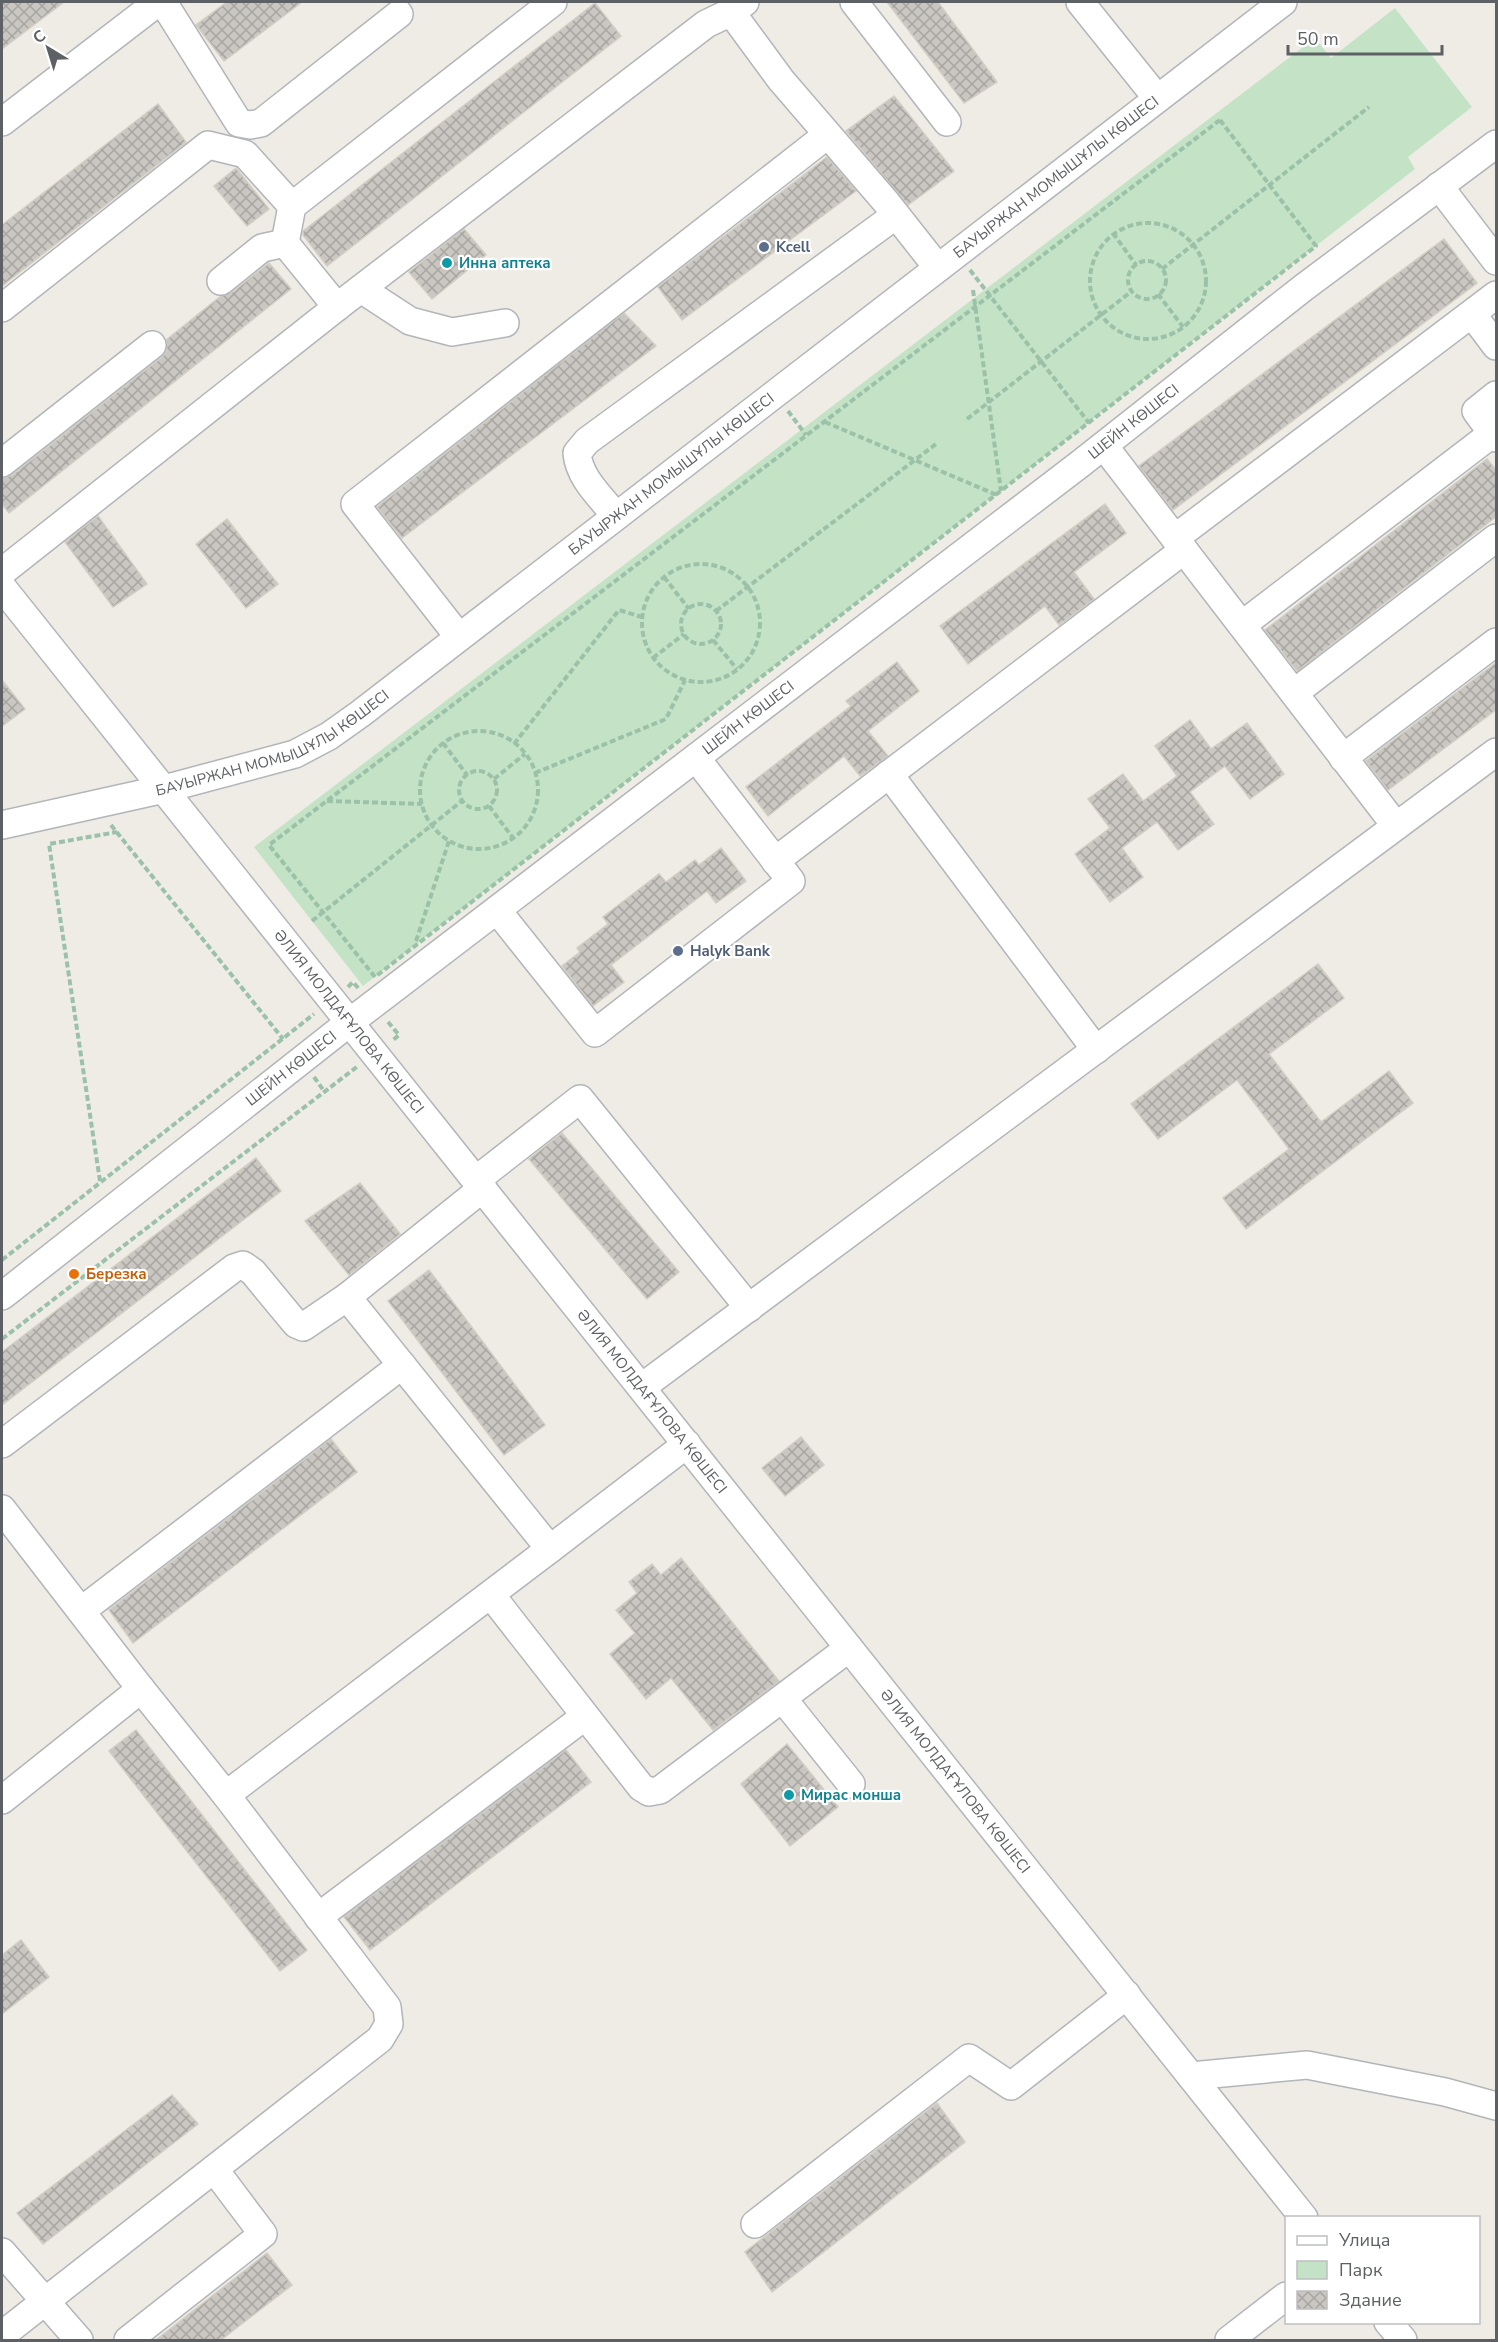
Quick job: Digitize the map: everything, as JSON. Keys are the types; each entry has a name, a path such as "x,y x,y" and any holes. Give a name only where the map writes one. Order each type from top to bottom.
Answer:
{"street":[{"path":"2,122 160,2 239,123 250,125 261,123 399,14"},
{"path":"337,307 285,243 292,206 553,2"},
{"path":"854,2 947,122"},
{"path":"1080,2 1157,98"},
{"name":"БАУЫРЖАН МОМЫШҰЛЫ КӨШЕСІ","path":"2,825 164,789 295,754 329,736 1282,2"},
{"path":"2,572 360,289 706,24 736,5 781,80 896,216 948,260"},
{"path":"459,638 355,504 827,135"},
{"name":"ШЕЙН КӨШЕСІ","path":"2,1296 350,1022 1104,446 1303,288 1497,144"},
{"path":"2,308 208,145 244,154 292,206"},
{"path":"1439,186 1497,261"},
{"path":"616,516 583,475 578,465 577,453 586,441 896,216"},
{"path":"221,281 262,248 285,243"},
{"path":"360,289 410,321 452,332 505,323"},
{"path":"775,861 889,774 1497,295"},
{"path":"1472,314 1497,346"},
{"path":"2,463 153,345"},
{"path":"1242,626 1495,435 1476,411 1497,395"},
{"path":"1104,446 1396,826"},
{"path":"1294,693 1497,538"},
{"name":"ӘЛИЯ МОЛДАҒҰЛОВА КӨШЕСІ","path":"2,586 1304,2216"},
{"path":"1343,758 1497,642"},
{"path":"642,1387 1497,752"},
{"path":"497,910 595,1033 791,881 696,758"},
{"path":"889,774 1096,1050"},
{"path":"2,1444 234,1268 243,1265 252,1272 296,1324 303,1327 347,1297 580,1099 748,1308"},
{"path":"347,1297 550,1549"},
{"path":"81,1611 402,1365"},
{"path":"226,1796 687,1444"},
{"path":"2,1509 387,2007 389,2024 380,2039 2,2335"},
{"path":"491,1595 584,1717 641,1787 649,1792 660,1790 849,1648"},
{"path":"2,1800 141,1689"},
{"path":"783,1699 851,1784"},
{"path":"318,1917 584,1717"},
{"path":"755,2224 969,2058 1011,2086 1127,1995"},
{"path":"1191,2076 1307,2065 1445,2092 1497,2106"},
{"path":"128,2340 263,2234 214,2169"},
{"path":"2,2252 79,2340"},
{"path":"1228,2340 1285,2297"},
{"path":"1390,2324 1403,2340"}],"path":[{"path":"1162,269 1369,106"},
{"path":"996,494 375,977 269,845 1220,120 1268,186 1316,246 1001,490"},
{"path":"1151,222 1171,227 1193,244 1200,254 1206,273 1205,293 1198,312 1183,327 1168,336 1150,340 1131,338 1114,330 1101,317 1090,291 1091,263 1100,247 1113,233 1131,224 1151,222"},
{"path":"1113,233 1136,265"},
{"path":"948,260 990,296 1089,423 1104,446"},
{"path":"1141,262 1153,262 1162,269 1166,281 1158,294 1143,298 1132,291 1128,280 1129,274 1136,265 1141,262"},
{"path":"824,421 913,461 1002,497 973,290"},
{"path":"967,419 1132,291"},
{"path":"1158,294 1183,327"},
{"path":"716,611 936,444"},
{"path":"701,564 720,567 738,577 747,587 759,610 760,629 755,648 744,664 728,676 709,682 685,680 672,675 653,658 644,638 643,609 651,591 664,576 682,567 701,564"},
{"path":"664,576 689,609"},
{"path":"701,604 716,611 721,626 713,640 704,644 691,642 684,634 682,619 689,609 701,604"},
{"path":"514,744 619,610 642,617"},
{"path":"653,658 684,634"},
{"path":"713,640 737,669"},
{"path":"534,772 666,719 685,680"},
{"path":"483,731 503,736 514,744 525,754 538,783 537,803 529,822 513,838 499,846 480,849 462,847 449,841 431,826 422,804 420,790 423,772 432,755 443,743 463,733 483,731"},
{"path":"443,743 467,775"},
{"path":"494,779 525,754"},
{"path":"478,771 489,774 494,779 496,796 489,806 477,809 470,807 463,800 460,786 467,775 478,771"},
{"path":"312,921 463,800"},
{"path":"327,801 422,804"},
{"path":"489,806 513,838"},
{"path":"100,1182 49,844 117,832 282,1039 302,1060 324,1091"},
{"path":"416,941 449,841"},
{"path":"2,1339 375,1053"}],"green space":[{"path":"1395,8 1472,107 1408,157 1415,169 363,986 254,847 1315,38 1331,58"}],"building":[{"path":"2,2 64,2 2,49"},
{"path":"227,2 302,2 224,61 196,25"},
{"path":"887,2 938,2 997,82 964,103"},
{"path":"595,3 621,36 327,266 303,235 303,231"},
{"path":"894,96 954,171 908,205 846,131"},
{"path":"158,104 186,142 2,286 2,225"},
{"path":"827,157 856,191 682,320 658,287"},
{"path":"236,168 269,209 247,226 214,186"},
{"name":"Инна аптека","path":"464,229 486,255 432,299 409,272"},
{"path":"1444,239 1477,283 1173,510 1139,466"},
{"path":"269,263 291,289 9,513 2,504 2,478 12,475 162,357 167,350 166,340 221,296 231,293"},
{"path":"624,313 656,346 402,538 377,507"},
{"path":"1487,459 1497,471 1497,516 1297,671 1265,630"},
{"path":"1105,504 1126,533 1074,572 1094,599 1059,625 1045,606 968,664 940,626"},
{"path":"98,516 147,584 113,607 65,542"},
{"path":"227,519 278,584 246,608 196,544"},
{"path":"897,662 919,691 868,731 888,756 860,776 844,756 768,816 746,787 851,706 846,701"},
{"path":"1497,662 1497,709 1388,790 1366,761"},
{"path":"2,680 25,709 2,726"},
{"path":"1190,720 1211,749 1247,723 1284,774 1250,799 1225,766 1190,792 1214,824 1178,850 1157,822 1122,848 1143,877 1110,902 1075,854 1110,828 1088,799 1123,774 1143,801 1177,776 1155,746"},
{"path":"721,848 746,881 716,903 707,891 611,965 624,982 593,1006 562,966 580,952 577,948 608,924 603,917 659,874 666,882 695,860 699,865"},
{"path":"1318,964 1344,998 1269,1054 1321,1122 1389,1071 1413,1103 1246,1229 1223,1198 1289,1149 1237,1080 1158,1139 1131,1104"},
{"path":"562,1133 679,1272 647,1299 529,1159"},
{"path":"256,1158 281,1191 2,1405 2,1352"},
{"path":"360,1183 400,1234 349,1275 305,1221"},
{"path":"429,1270 545,1425 504,1455 388,1301"},
{"path":"801,1437 824,1465 785,1496 762,1468"},
{"path":"331,1439 357,1472 133,1643 109,1610"},
{"path":"681,1558 779,1681 713,1730 671,1678 646,1699 610,1654 635,1633 616,1610 637,1593 629,1582 652,1564 661,1575"},
{"path":"136,1730 307,1950 280,1971 109,1751"},
{"name":"Мирас монша","path":"787,1744 838,1807 790,1846 741,1784"},
{"path":"566,1750 591,1782 370,1950 344,1917"},
{"path":"21,1940 49,1977 2,2014 2,1955"},
{"path":"172,2095 198,2124 43,2244 17,2213"},
{"path":"937,2103 965,2142 772,2292 745,2252"},
{"path":"267,2253 292,2285 221,2340 156,2340"}],"place":[{"name":"Kcell","path":"764,247"},
{"name":"Инна аптека","path":"447,263"},
{"name":"Halyk Bank","path":"678,951"},
{"name":"Березка","path":"74,1274"},
{"name":"Мирас монша","path":"789,1795"}]}
